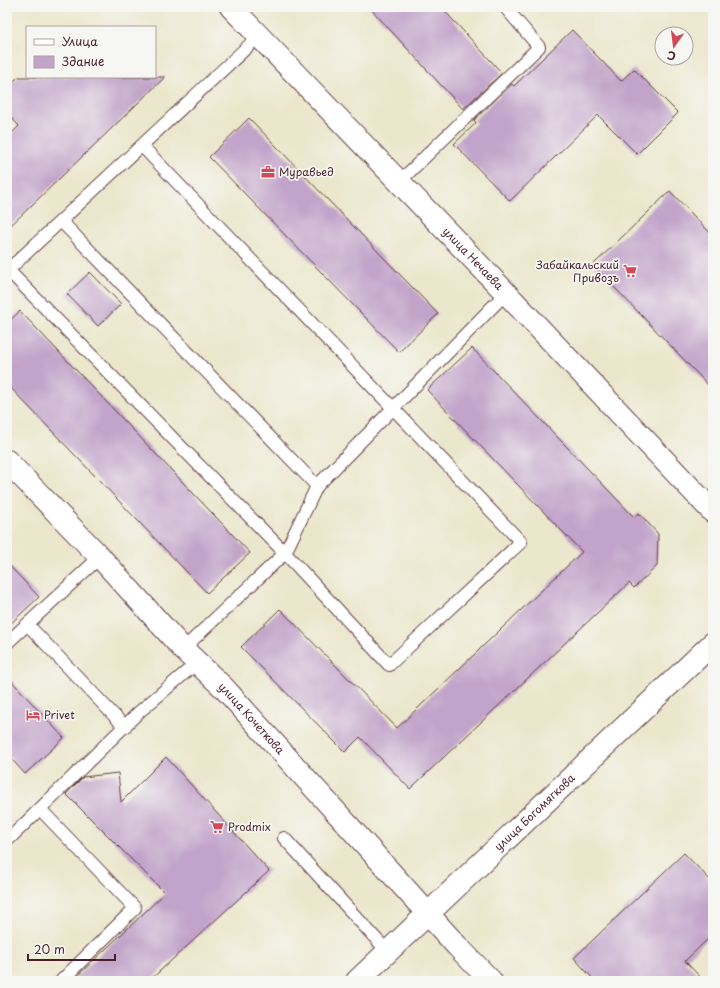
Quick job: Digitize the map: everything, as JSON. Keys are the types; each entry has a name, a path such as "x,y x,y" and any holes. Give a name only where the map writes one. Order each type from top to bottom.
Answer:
{"street":[{"name":"улица Нечаева","path":"231,7 506,293 713,512"},
{"name":"улица Кочеткова","path":"7,461 100,557 191,655 230,694 428,914 491,981"},
{"name":"улица Богомягкова","path":"360,980 713,643"}],"lane":[{"path":"399,182 538,47 505,7"},
{"path":"142,146 521,542 389,665 285,553 8,271 61,221 260,36"},
{"path":"61,221 317,486"},
{"path":"7,841 125,727 285,553 317,486 506,293"},
{"path":"7,643 100,557"},
{"path":"27,624 125,727"},
{"path":"40,809 135,908 61,981"},
{"path":"284,838 388,952"}],"building":[{"path":"369,7 441,7 502,73 463,109"},
{"path":"572,30 621,81 634,69 678,113 637,154 598,115 510,201 454,144 476,123 474,120 512,84 514,86"},
{"path":"18,77 165,77 7,229 7,138 19,126 7,113 7,88"},
{"path":"249,118 438,314 399,352 209,157"},
{"path":"670,191 713,236 713,390 593,265"},
{"path":"90,272 121,304 98,326 67,294"},
{"path":"20,311 250,553 207,593 7,384 7,323"},
{"path":"472,348 634,517 639,513 658,534 657,566 634,588 629,583 410,789 360,737 345,752 241,647 280,609 397,728 582,552 427,390"},
{"path":"7,563 39,597 7,627"},
{"path":"7,676 64,738 25,774 7,754"},
{"path":"166,757 269,871 149,981 72,981 165,893 66,794 83,777 118,773 121,802"},
{"path":"684,853 713,883 713,934 685,961 704,981 595,981 574,958"}],"place":[{"name":"Муравьед","path":"268,172"},
{"name":"Забайкальский Привозъ","path":"630,271"},
{"name":"Privet","path":"33,715"},
{"name":"Prodmix","path":"217,827"}]}
